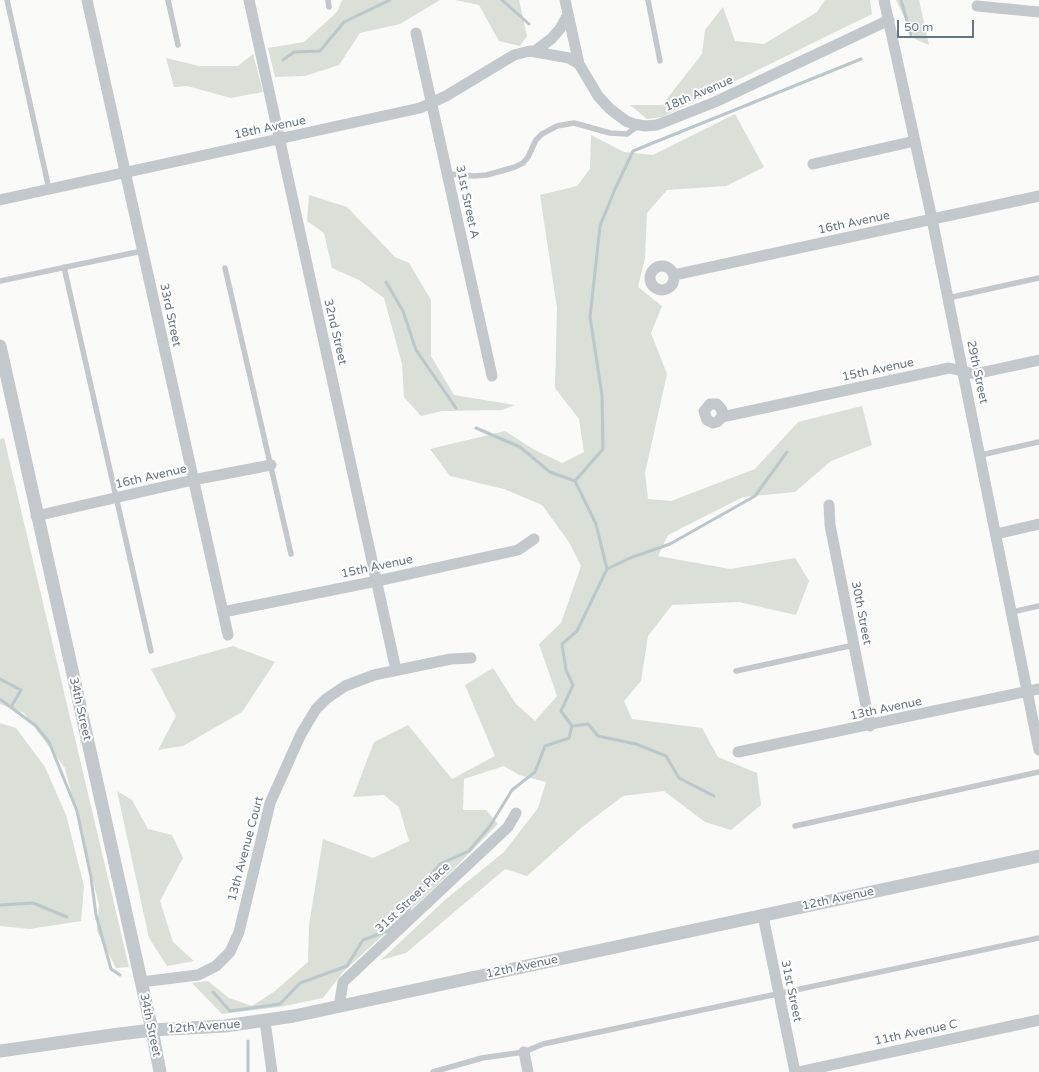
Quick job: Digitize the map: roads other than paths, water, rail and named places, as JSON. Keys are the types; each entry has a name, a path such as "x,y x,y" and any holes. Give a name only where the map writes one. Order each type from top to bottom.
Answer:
{"street":[{"name":"33rd Street","path":"87,0 228,635"},
{"name":"32nd Street","path":"249,0 278,139 396,670"},
{"path":"565,0 579,64"},
{"name":"29th Street","path":"884,0 932,219 981,455 1039,750"},
{"path":"977,6 1039,12"},
{"name":"18th Avenue","path":"535,51 555,34 568,14"},
{"name":"18th Avenue","path":"0,200 420,108 432,103 514,55 535,51 569,58 579,64 598,96 610,109 626,121 639,125 657,125 715,102 888,20"},
{"name":"31st Street A","path":"416,33 492,376"},
{"path":"813,164 915,141"},
{"name":"16th Avenue","path":"674,275 1039,196"},
{"name":"34th Street","path":"0,346 36,516 152,1030 160,1072"},
{"name":"15th Avenue","path":"722,417 949,368 975,374 1039,360"},
{"name":"16th Avenue","path":"36,516 193,480 271,465"},
{"name":"30th Street","path":"829,505 830,524 870,726"},
{"path":"996,534 1039,524"},
{"name":"15th Avenue","path":"223,612 377,581 518,550 534,539"},
{"name":"13th Avenue Court","path":"141,982 198,975 216,966 227,956 234,944 238,932 270,803 308,721 326,699 345,686 374,675 452,659 471,658"},
{"name":"13th Avenue","path":"738,752 870,726 1039,689"},
{"name":"31st Street Place","path":"339,1007 343,982 508,827 516,813"},
{"name":"12th Avenue","path":"0,1051 152,1030 225,1026 265,1021 339,1007 1039,856"},
{"name":"31st Street","path":"763,916 795,1072"},
{"name":"11th Avenue C","path":"799,1072 1039,1020"},
{"path":"265,1021 272,1072"},
{"path":"524,1052 528,1072"}],"lane":[{"path":"7,0 49,189"},
{"path":"168,0 178,45"},
{"path":"328,0 329,7"},
{"path":"648,0 660,61"},
{"path":"447,174 474,176 487,175 519,165 528,157 536,140 542,134 557,126 574,123 610,133 627,134 639,125"},
{"path":"0,281 142,251"},
{"path":"64,267 151,652"},
{"path":"225,268 291,554"},
{"path":"948,298 1039,278"},
{"path":"981,455 1039,442"},
{"path":"1012,612 1039,606"},
{"path":"736,671 854,645"},
{"path":"795,826 1039,772"},
{"path":"433,1072 482,1058 524,1052 543,1044 1039,938"}],"waterway":[{"path":"283,60 294,52 320,51 344,22 390,0"},
{"path":"502,0 529,24"},
{"path":"901,0 911,35"},
{"path":"213,992 230,1011 280,1004 300,983 347,966 363,940 388,931 409,911 412,897 440,864 469,851 490,826 512,790 535,772 545,746 569,738 572,726 561,711 573,685 566,670 562,644 577,631 607,569 596,524 575,481 603,449 602,395 590,317 600,226 615,189 633,151 861,59"},
{"path":"386,282 403,311 416,350 456,408"},
{"path":"476,428 520,447 550,472 575,481"},
{"path":"607,569 630,558 670,544 755,496 787,452"},
{"path":"0,679 21,690 11,707"},
{"path":"0,699 36,726 49,742 77,811 91,877 96,915 111,969 120,975"},
{"path":"572,726 588,724 598,736 636,744 666,756 679,778 714,796"},
{"path":"0,905 33,903 67,917"},
{"path":"248,1041 248,1072"}]}
